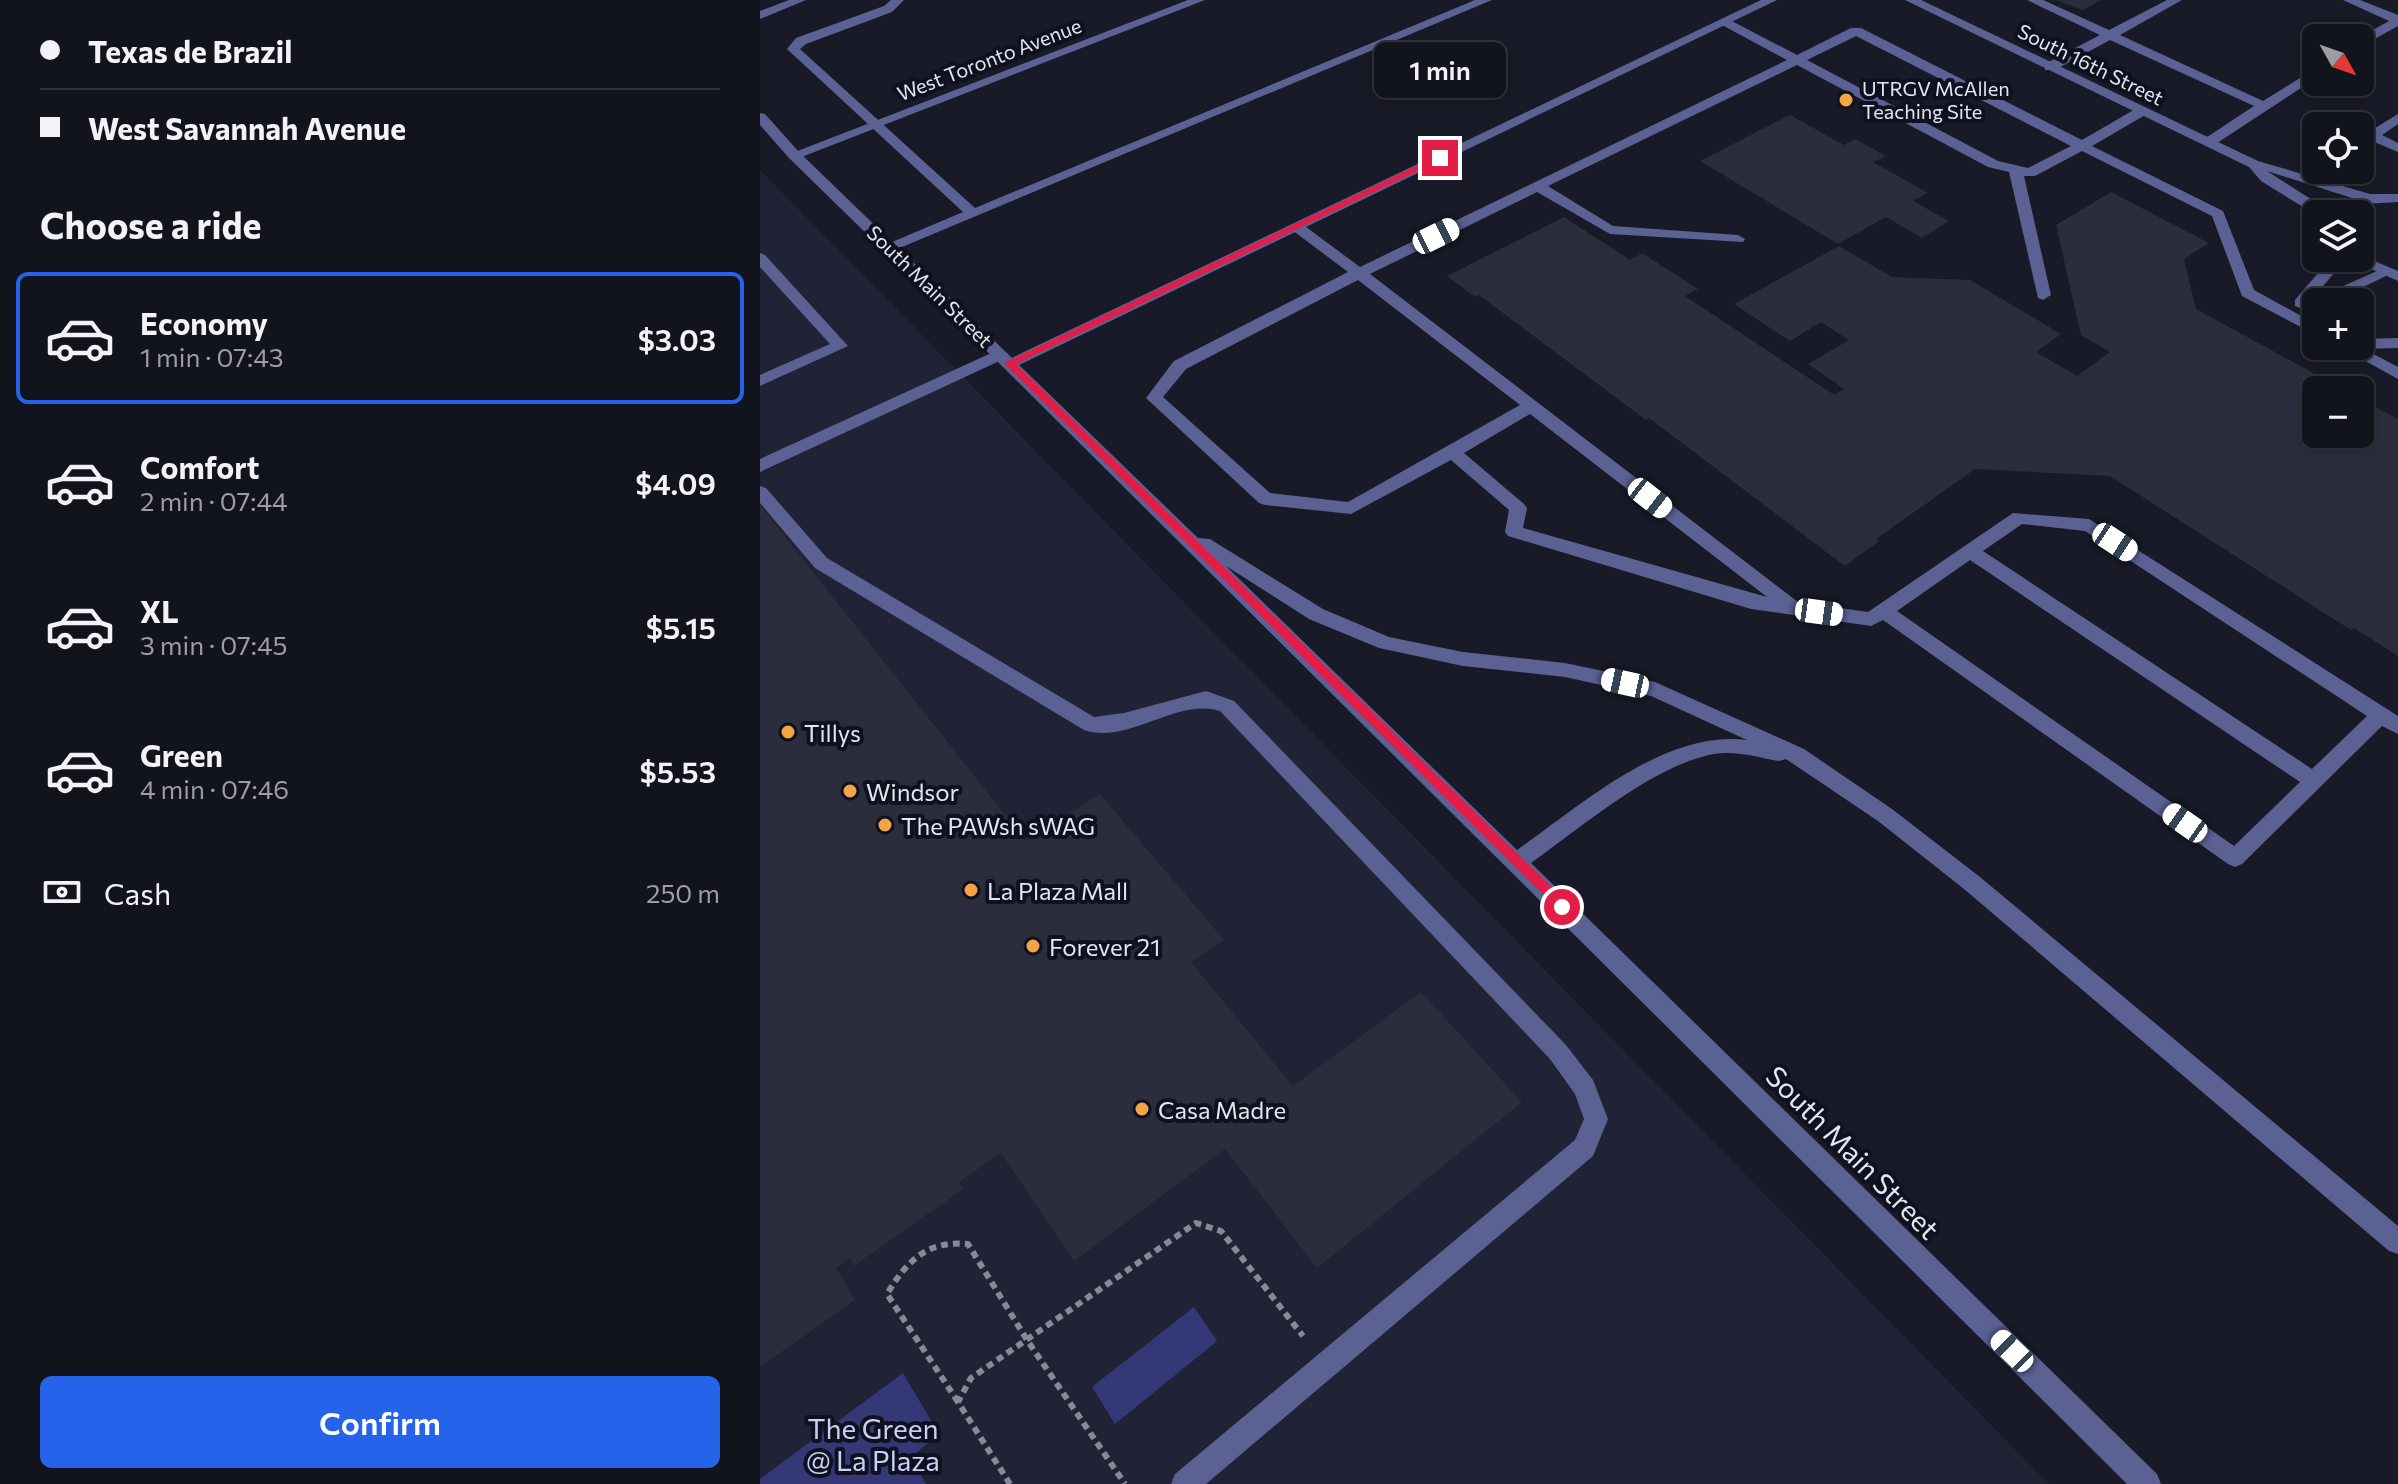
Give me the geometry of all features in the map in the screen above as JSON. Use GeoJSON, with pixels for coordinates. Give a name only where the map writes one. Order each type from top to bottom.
{"type":"FeatureCollection","features":[{"type":"Feature","properties":{"kind":"street"},"geometry":{"type":"LineString","coordinates":[[760,15],[800,0]]}},
{"type":"Feature","properties":{"kind":"street"},"geometry":{"type":"LineString","coordinates":[[898,0],[888,9],[801,41],[793,49],[972,213]]}},
{"type":"Feature","properties":{"kind":"street","name":"West Toronto Avenue"},"geometry":{"type":"LineString","coordinates":[[794,155],[1199,0]]}},
{"type":"Feature","properties":{"kind":"street"},"geometry":{"type":"LineString","coordinates":[[890,248],[1486,0]]}},
{"type":"Feature","properties":{"kind":"street"},"geometry":{"type":"LineString","coordinates":[[760,466],[1297,227],[1771,0]]}},
{"type":"Feature","properties":{"kind":"street","name":"South 16th Street"},"geometry":{"type":"LineString","coordinates":[[1911,0],[2254,164]]}},
{"type":"Feature","properties":{"kind":"street"},"geometry":{"type":"LineString","coordinates":[[2033,0],[2264,106]]}},
{"type":"Feature","properties":{"kind":"street"},"geometry":{"type":"LineString","coordinates":[[2050,67],[2176,0]]}},
{"type":"Feature","properties":{"kind":"street"},"geometry":{"type":"LineString","coordinates":[[2349,0],[2398,21]]}},
{"type":"Feature","properties":{"kind":"street"},"geometry":{"type":"LineString","coordinates":[[2374,35],[2398,21]]}},
{"type":"Feature","properties":{"kind":"street"},"geometry":{"type":"LineString","coordinates":[[1726,22],[1993,164],[2030,173],[2142,111]]}},
{"type":"Feature","properties":{"kind":"street"},"geometry":{"type":"LineString","coordinates":[[1531,406],[1351,508],[1265,499],[1154,398],[1180,365],[1359,273],[1856,31],[2218,214],[2247,293],[2302,323]]}},
{"type":"Feature","properties":{"kind":"street"},"geometry":{"type":"LineString","coordinates":[[2209,142],[2302,81]]}},
{"type":"Feature","properties":{"kind":"street","name":"South Main Street"},"geometry":{"type":"LineString","coordinates":[[760,117],[794,155],[1005,358],[2147,1484]]}},
{"type":"Feature","properties":{"kind":"street"},"geometry":{"type":"LineString","coordinates":[[2398,118],[2372,136],[2398,148]]}},
{"type":"Feature","properties":{"kind":"street"},"geometry":{"type":"LineString","coordinates":[[2254,164],[2280,168],[2332,189],[2368,198],[2398,198]]}},
{"type":"Feature","properties":{"kind":"street"},"geometry":{"type":"LineString","coordinates":[[2254,164],[2266,178],[2302,200]]}},
{"type":"Feature","properties":{"kind":"street"},"geometry":{"type":"LineString","coordinates":[[2016,170],[2043,295]]}},
{"type":"Feature","properties":{"kind":"street"},"geometry":{"type":"LineString","coordinates":[[1538,186],[1610,230],[1738,239]]}},
{"type":"Feature","properties":{"kind":"street"},"geometry":{"type":"LineString","coordinates":[[2360,200],[2368,198]]}},
{"type":"Feature","properties":{"kind":"street"},"geometry":{"type":"LineString","coordinates":[[1297,227],[1793,608]]}},
{"type":"Feature","properties":{"kind":"street"},"geometry":{"type":"LineString","coordinates":[[760,258],[840,346],[760,381]]}},
{"type":"Feature","properties":{"kind":"street"},"geometry":{"type":"LineString","coordinates":[[2314,288],[2327,272]]}},
{"type":"Feature","properties":{"kind":"street"},"geometry":{"type":"LineString","coordinates":[[2352,288],[2391,274]]}},
{"type":"Feature","properties":{"kind":"street"},"geometry":{"type":"LineString","coordinates":[[2285,314],[2302,302]]}},
{"type":"Feature","properties":{"kind":"street"},"geometry":{"type":"LineString","coordinates":[[2374,344],[2398,343]]}},
{"type":"Feature","properties":{"kind":"street"},"geometry":{"type":"LineString","coordinates":[[2372,360],[2398,374]]}},
{"type":"Feature","properties":{"kind":"street"},"geometry":{"type":"LineString","coordinates":[[1452,452],[1518,508],[1514,532],[1751,602],[1871,619],[2019,517],[2089,525],[2390,721],[2314,781],[2235,858],[1884,611]]}},
{"type":"Feature","properties":{"kind":"street"},"geometry":{"type":"LineString","coordinates":[[760,492],[821,563],[1091,725],[1124,721],[1206,699],[1227,706],[1558,1052],[1585,1088],[1596,1119],[1584,1148],[1185,1484]]}},
{"type":"Feature","properties":{"kind":"street","name":"South Main Street"},"geometry":{"type":"LineString","coordinates":[[1170,522],[1316,614],[1386,643],[1463,659],[1565,670],[1655,689],[1797,755],[1885,815],[1972,883],[2398,1242]]}},
{"type":"Feature","properties":{"kind":"street"},"geometry":{"type":"LineString","coordinates":[[1970,551],[2314,781]]}},
{"type":"Feature","properties":{"kind":"street","name":"South Main Street"},"geometry":{"type":"LineString","coordinates":[[1517,862],[1623,786],[1673,759],[1723,745],[1797,755]]}},
{"type":"Feature","properties":{"kind":"path"},"geometry":{"type":"LineString","coordinates":[[958,1402],[971,1378],[1196,1223],[1221,1231],[1326,1365]]}},
{"type":"Feature","properties":{"kind":"path"},"geometry":{"type":"LineString","coordinates":[[1010,1484],[887,1294],[903,1267],[927,1249],[948,1240],[968,1244],[1027,1340],[1125,1484]]}},
{"type":"Feature","properties":{"kind":"shaded area"},"geometry":{"type":"Polygon","coordinates":[[[760,170],[2049,1484],[760,1484],[760,170]]]}},
{"type":"Feature","properties":{"kind":"green space"},"geometry":{"type":"Polygon","coordinates":[[[1194,1307],[1217,1341],[1115,1424],[1092,1387],[1194,1307]]]}},
{"type":"Feature","properties":{"kind":"green space","name":"The Green @ La Plaza"},"geometry":{"type":"Polygon","coordinates":[[[903,1373],[939,1434],[911,1457],[926,1484],[760,1484],[760,1479],[903,1373]]]}},
{"type":"Feature","properties":{"kind":"building"},"geometry":{"type":"Polygon","coordinates":[[[2056,0],[2101,0],[2083,10],[2056,0]]]}},
{"type":"Feature","properties":{"kind":"building"},"geometry":{"type":"Polygon","coordinates":[[[1790,115],[1844,145],[1855,139],[1886,156],[1873,162],[1928,193],[1913,201],[1949,221],[1922,238],[1886,217],[1838,244],[1700,161],[1790,115]]]}},
{"type":"Feature","properties":{"kind":"building"},"geometry":{"type":"Polygon","coordinates":[[[2111,192],[2209,243],[2184,259],[2196,309],[2318,376],[2302,376],[2302,448],[2374,448],[2374,406],[2398,419],[2398,656],[2354,628],[2351,630],[2110,476],[1975,469],[1876,539],[1879,541],[1845,566],[1649,418],[1646,420],[1479,295],[1475,297],[1447,276],[1564,217],[1630,260],[1642,253],[1698,289],[1685,296],[1834,395],[1844,389],[1808,364],[1849,340],[1821,322],[1790,341],[1734,304],[1839,246],[1892,277],[1970,280],[2061,334],[2036,352],[2077,376],[2110,352],[2081,335],[2056,225],[2111,192]]]}},
{"type":"Feature","properties":{"kind":"building","name":"La Plaza Mall"},"geometry":{"type":"Polygon","coordinates":[[[760,505],[1025,840],[1100,794],[1224,940],[1191,962],[1293,1086],[1421,992],[1522,1102],[1317,1268],[1225,1149],[1074,1261],[1001,1153],[959,1182],[963,1189],[854,1266],[850,1258],[836,1268],[855,1300],[760,1367],[760,505]]]}},
{"type":"Feature","properties":{"kind":"place","name":"UTRGV McAllen Teaching Site"},"geometry":{"type":"Point","coordinates":[1846,100]}},
{"type":"Feature","properties":{"kind":"place","name":"Tillys"},"geometry":{"type":"Point","coordinates":[788,732]}},
{"type":"Feature","properties":{"kind":"place","name":"Windsor"},"geometry":{"type":"Point","coordinates":[850,791]}},
{"type":"Feature","properties":{"kind":"place","name":"The PAWsh sWAG"},"geometry":{"type":"Point","coordinates":[885,825]}},
{"type":"Feature","properties":{"kind":"place","name":"La Plaza Mall"},"geometry":{"type":"Point","coordinates":[971,890]}},
{"type":"Feature","properties":{"kind":"place","name":"Forever 21"},"geometry":{"type":"Point","coordinates":[1033,946]}},
{"type":"Feature","properties":{"kind":"place","name":"Casa Madre"},"geometry":{"type":"Point","coordinates":[1142,1109]}},
{"type":"Feature","properties":{"kind":"route"},"geometry":{"type":"LineString","coordinates":[[1440,158],[1009,363],[1562,907]]}}]}
